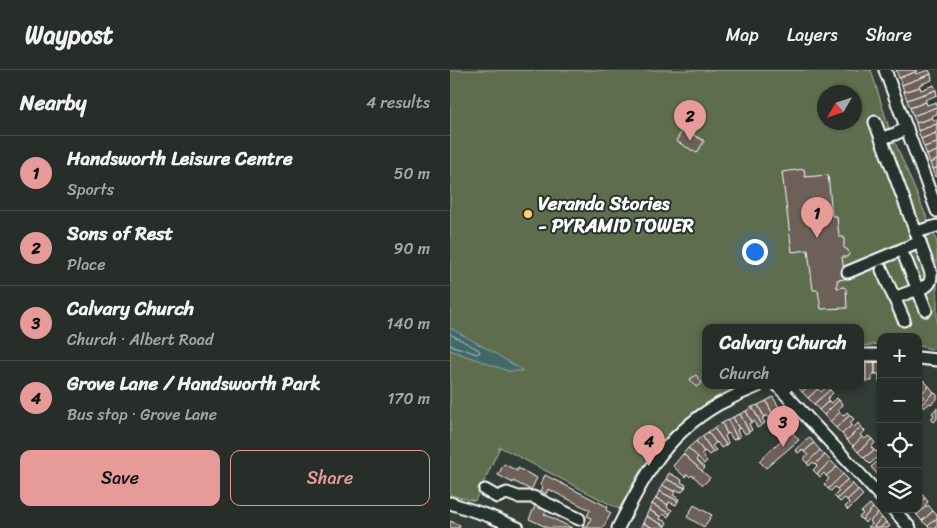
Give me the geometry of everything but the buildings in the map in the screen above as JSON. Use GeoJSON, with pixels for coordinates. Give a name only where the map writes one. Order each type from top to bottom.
{"type":"FeatureCollection","features":[{"type":"Feature","properties":{"kind":"street"},"geometry":{"type":"LineString","coordinates":[[885,70],[937,211]]}},
{"type":"Feature","properties":{"kind":"street"},"geometry":{"type":"LineString","coordinates":[[876,122],[931,273],[930,284],[894,298]]}},
{"type":"Feature","properties":{"kind":"street"},"geometry":{"type":"LineString","coordinates":[[882,138],[907,128]]}},
{"type":"Feature","properties":{"kind":"street"},"geometry":{"type":"LineString","coordinates":[[848,272],[937,226]]}},
{"type":"Feature","properties":{"kind":"street"},"geometry":{"type":"LineString","coordinates":[[905,258],[926,310]]}},
{"type":"Feature","properties":{"kind":"street"},"geometry":{"type":"LineString","coordinates":[[882,270],[904,320]]}},
{"type":"Feature","properties":{"kind":"street"},"geometry":{"type":"LineString","coordinates":[[864,355],[877,356]]}},
{"type":"Feature","properties":{"kind":"street"},"geometry":{"type":"LineString","coordinates":[[922,358],[937,360]]}},
{"type":"Feature","properties":{"kind":"street"},"geometry":{"type":"LineString","coordinates":[[618,528],[654,463],[678,436],[709,410],[751,389]]}},
{"type":"Feature","properties":{"kind":"street"},"geometry":{"type":"LineString","coordinates":[[781,389],[877,493]]}},
{"type":"Feature","properties":{"kind":"street"},"geometry":{"type":"LineString","coordinates":[[485,490],[497,497]]}},
{"type":"Feature","properties":{"kind":"street"},"geometry":{"type":"LineString","coordinates":[[489,516],[497,497],[507,493],[518,497],[533,497],[579,519]]}},
{"type":"Feature","properties":{"kind":"street"},"geometry":{"type":"LineString","coordinates":[[450,503],[518,528]]}},
{"type":"Feature","properties":{"kind":"street"},"geometry":{"type":"LineString","coordinates":[[897,513],[910,528]]}},
{"type":"Feature","properties":{"kind":"green space"},"geometry":{"type":"Polygon","coordinates":[[[450,70],[871,70],[889,128],[937,242],[937,350],[922,347],[922,333],[877,333],[877,344],[864,346],[864,324],[702,324],[702,389],[734,389],[696,410],[667,437],[640,471],[619,509],[500,447],[475,501],[450,495],[450,70]]]}},
{"type":"Feature","properties":{"kind":"water"},"geometry":{"type":"Polygon","coordinates":[[[450,328],[523,371],[508,371],[450,350],[450,328]]]}},
{"type":"Feature","properties":{"kind":"place","name":"Sons of Rest"},"geometry":{"type":"Point","coordinates":[690,141]}},
{"type":"Feature","properties":{"kind":"place","name":"Veranda Stories - PYRAMID TOWER"},"geometry":{"type":"Point","coordinates":[528,214]}},
{"type":"Feature","properties":{"kind":"place","name":"Handsworth Leisure Centre"},"geometry":{"type":"Point","coordinates":[817,238]}},
{"type":"Feature","properties":{"kind":"place","name":"Calvary Church"},"geometry":{"type":"Point","coordinates":[783,447]}},
{"type":"Feature","properties":{"kind":"place","name":"Grove Lane / Handsworth Park"},"geometry":{"type":"Point","coordinates":[649,466]}}]}
